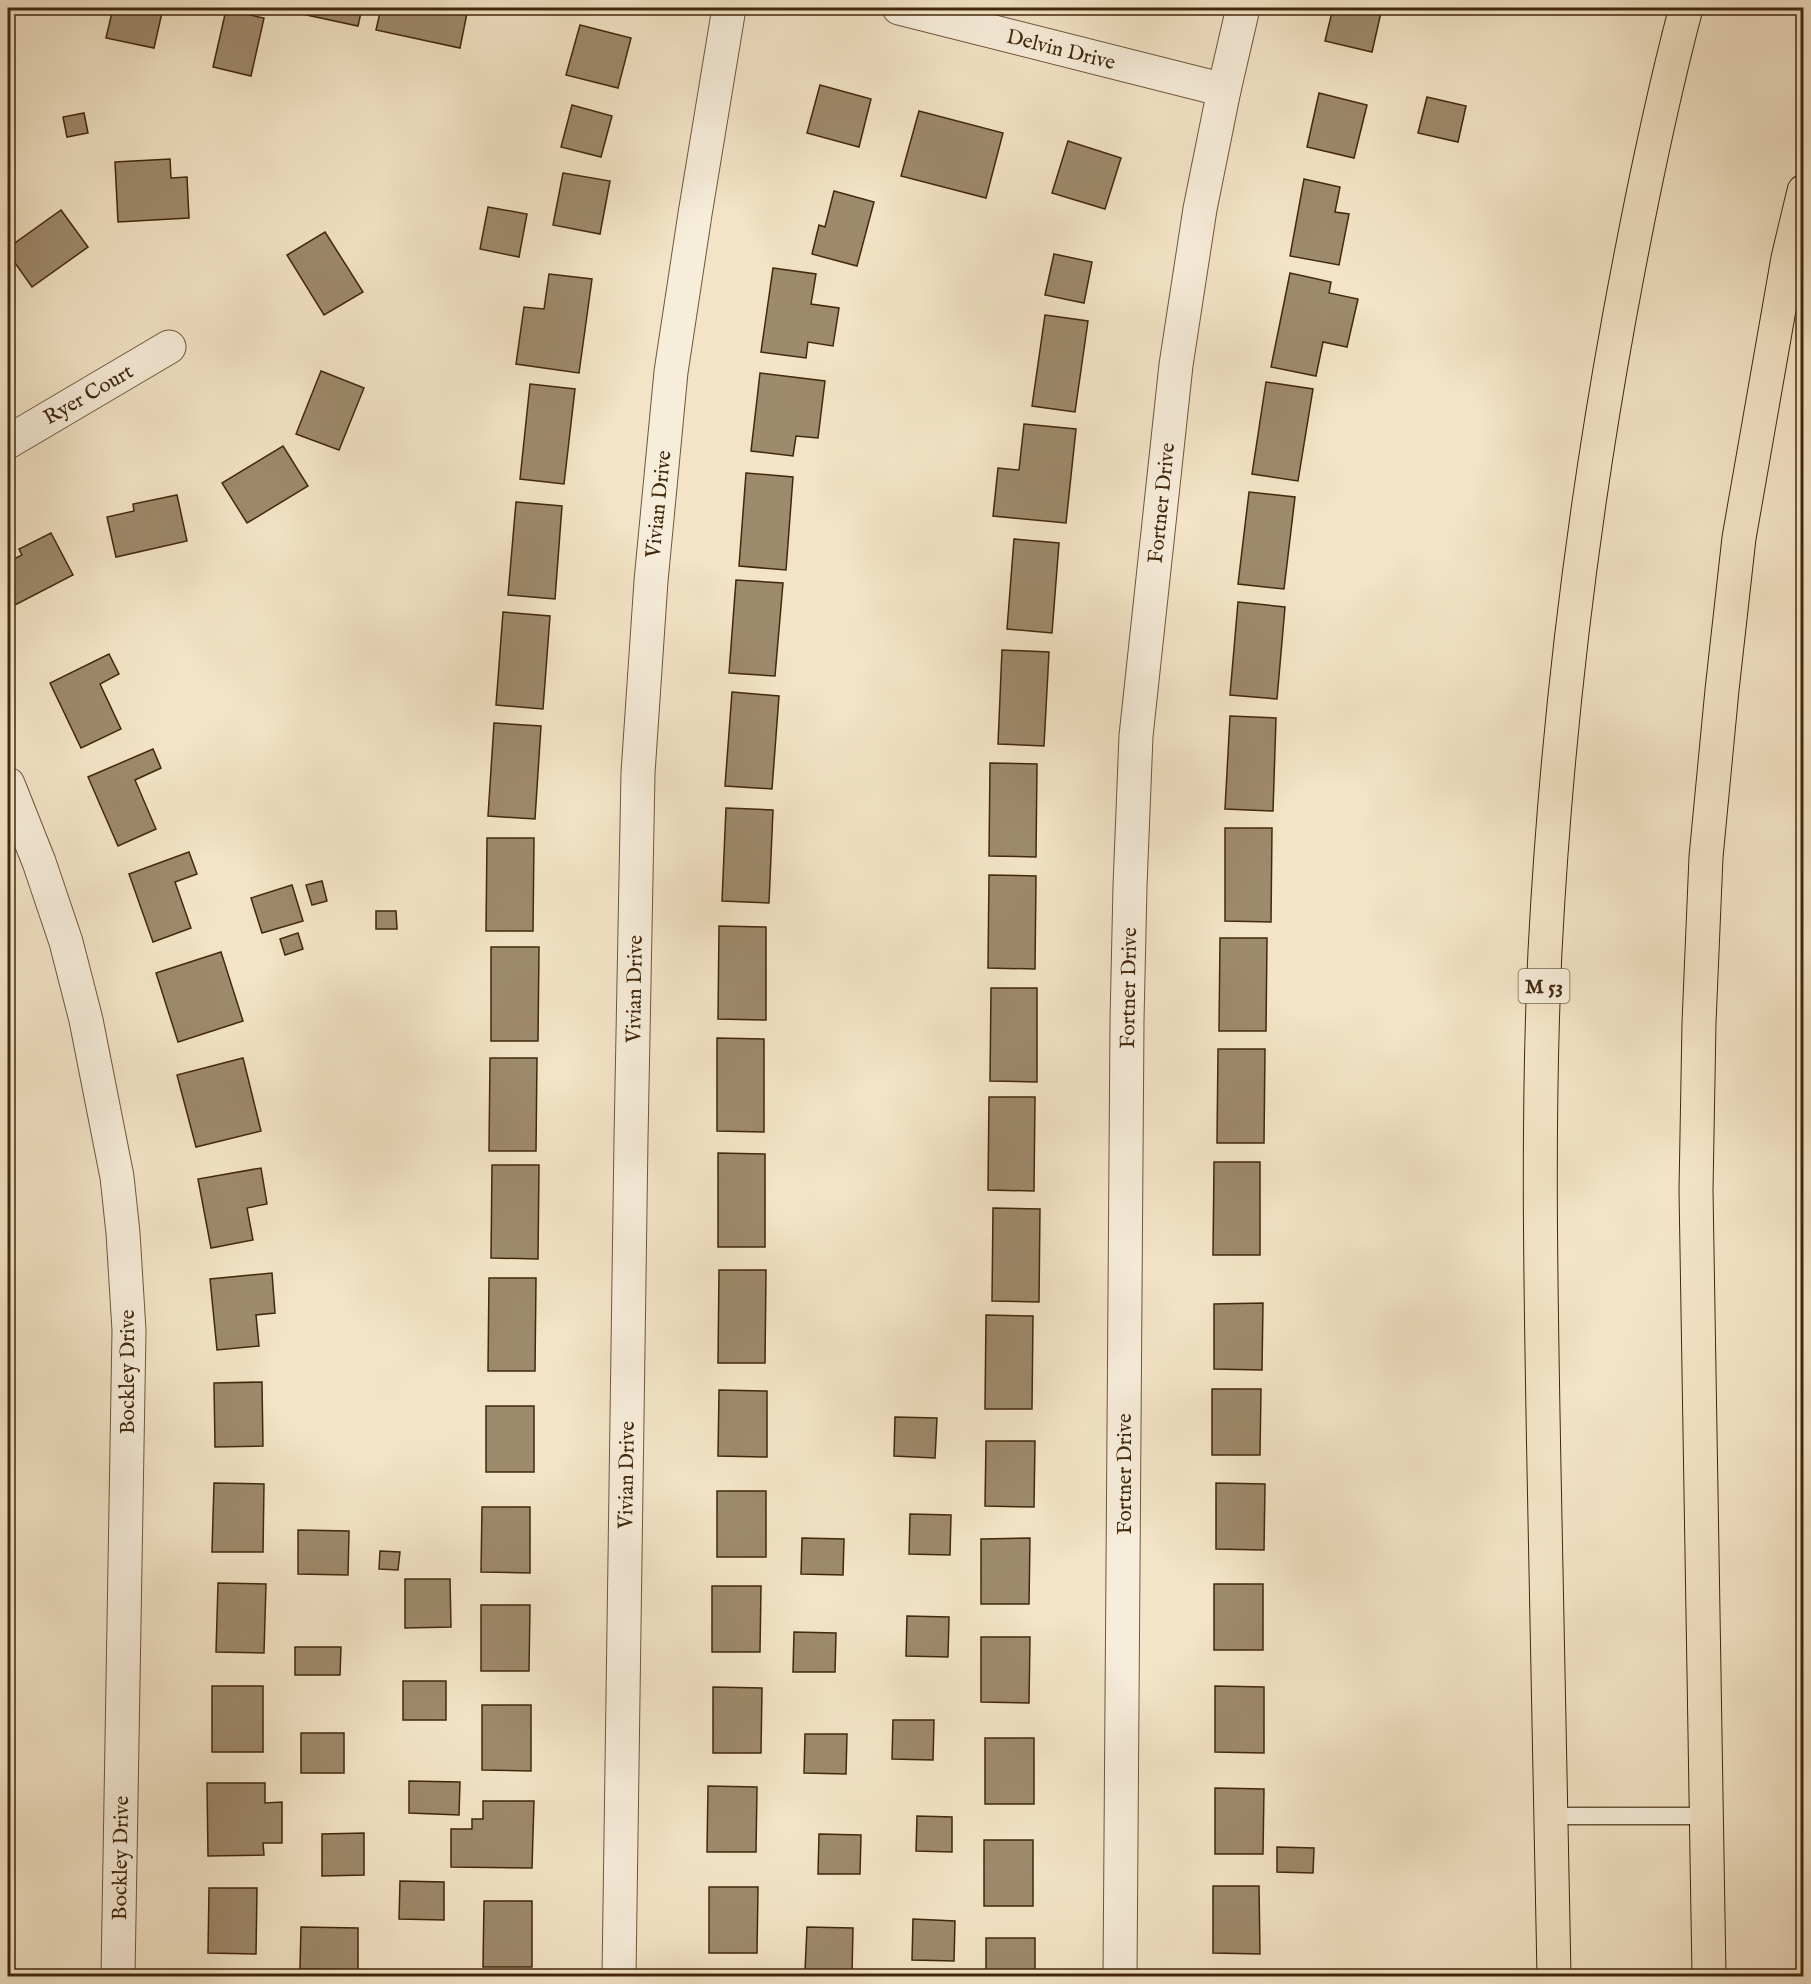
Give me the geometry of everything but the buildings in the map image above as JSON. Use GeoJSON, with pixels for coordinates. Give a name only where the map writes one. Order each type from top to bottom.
{"type":"FeatureCollection","features":[{"type":"Feature","properties":{"kind":"highway","name":"M 53"},"geometry":{"type":"LineString","coordinates":[[1554,1977],[1541,1199],[1541,1077],[1545,954],[1552,847],[1569,657],[1606,386],[1652,152],[1686,8]]}},
{"type":"Feature","properties":{"kind":"highway"},"geometry":{"type":"LineString","coordinates":[[1709,1977],[1695,1190],[1706,857],[1739,538],[1788,258],[1803,191]]}},
{"type":"Feature","properties":{"kind":"street","name":"Vivian Drive"},"geometry":{"type":"LineString","coordinates":[[619,1977],[638,773],[651,581],[671,372],[729,8]]}},
{"type":"Feature","properties":{"kind":"street","name":"Delvin Drive"},"geometry":{"type":"LineString","coordinates":[[899,8],[1224,90]]}},
{"type":"Feature","properties":{"kind":"street","name":"Fortner Drive"},"geometry":{"type":"LineString","coordinates":[[1120,1977],[1127,1021],[1136,736],[1176,365],[1200,209],[1243,8]]}},
{"type":"Feature","properties":{"kind":"street","name":"Ryer Court"},"geometry":{"type":"LineString","coordinates":[[8,442],[170,347]]}},
{"type":"Feature","properties":{"kind":"street","name":"Bockley Drive"},"geometry":{"type":"LineString","coordinates":[[8,784],[39,862],[66,942],[86,1020],[117,1177],[123,1233],[129,1330],[118,1977]]}},
{"type":"Feature","properties":{"kind":"lane"},"geometry":{"type":"LineString","coordinates":[[1551,1816],[1706,1816]]}}]}
